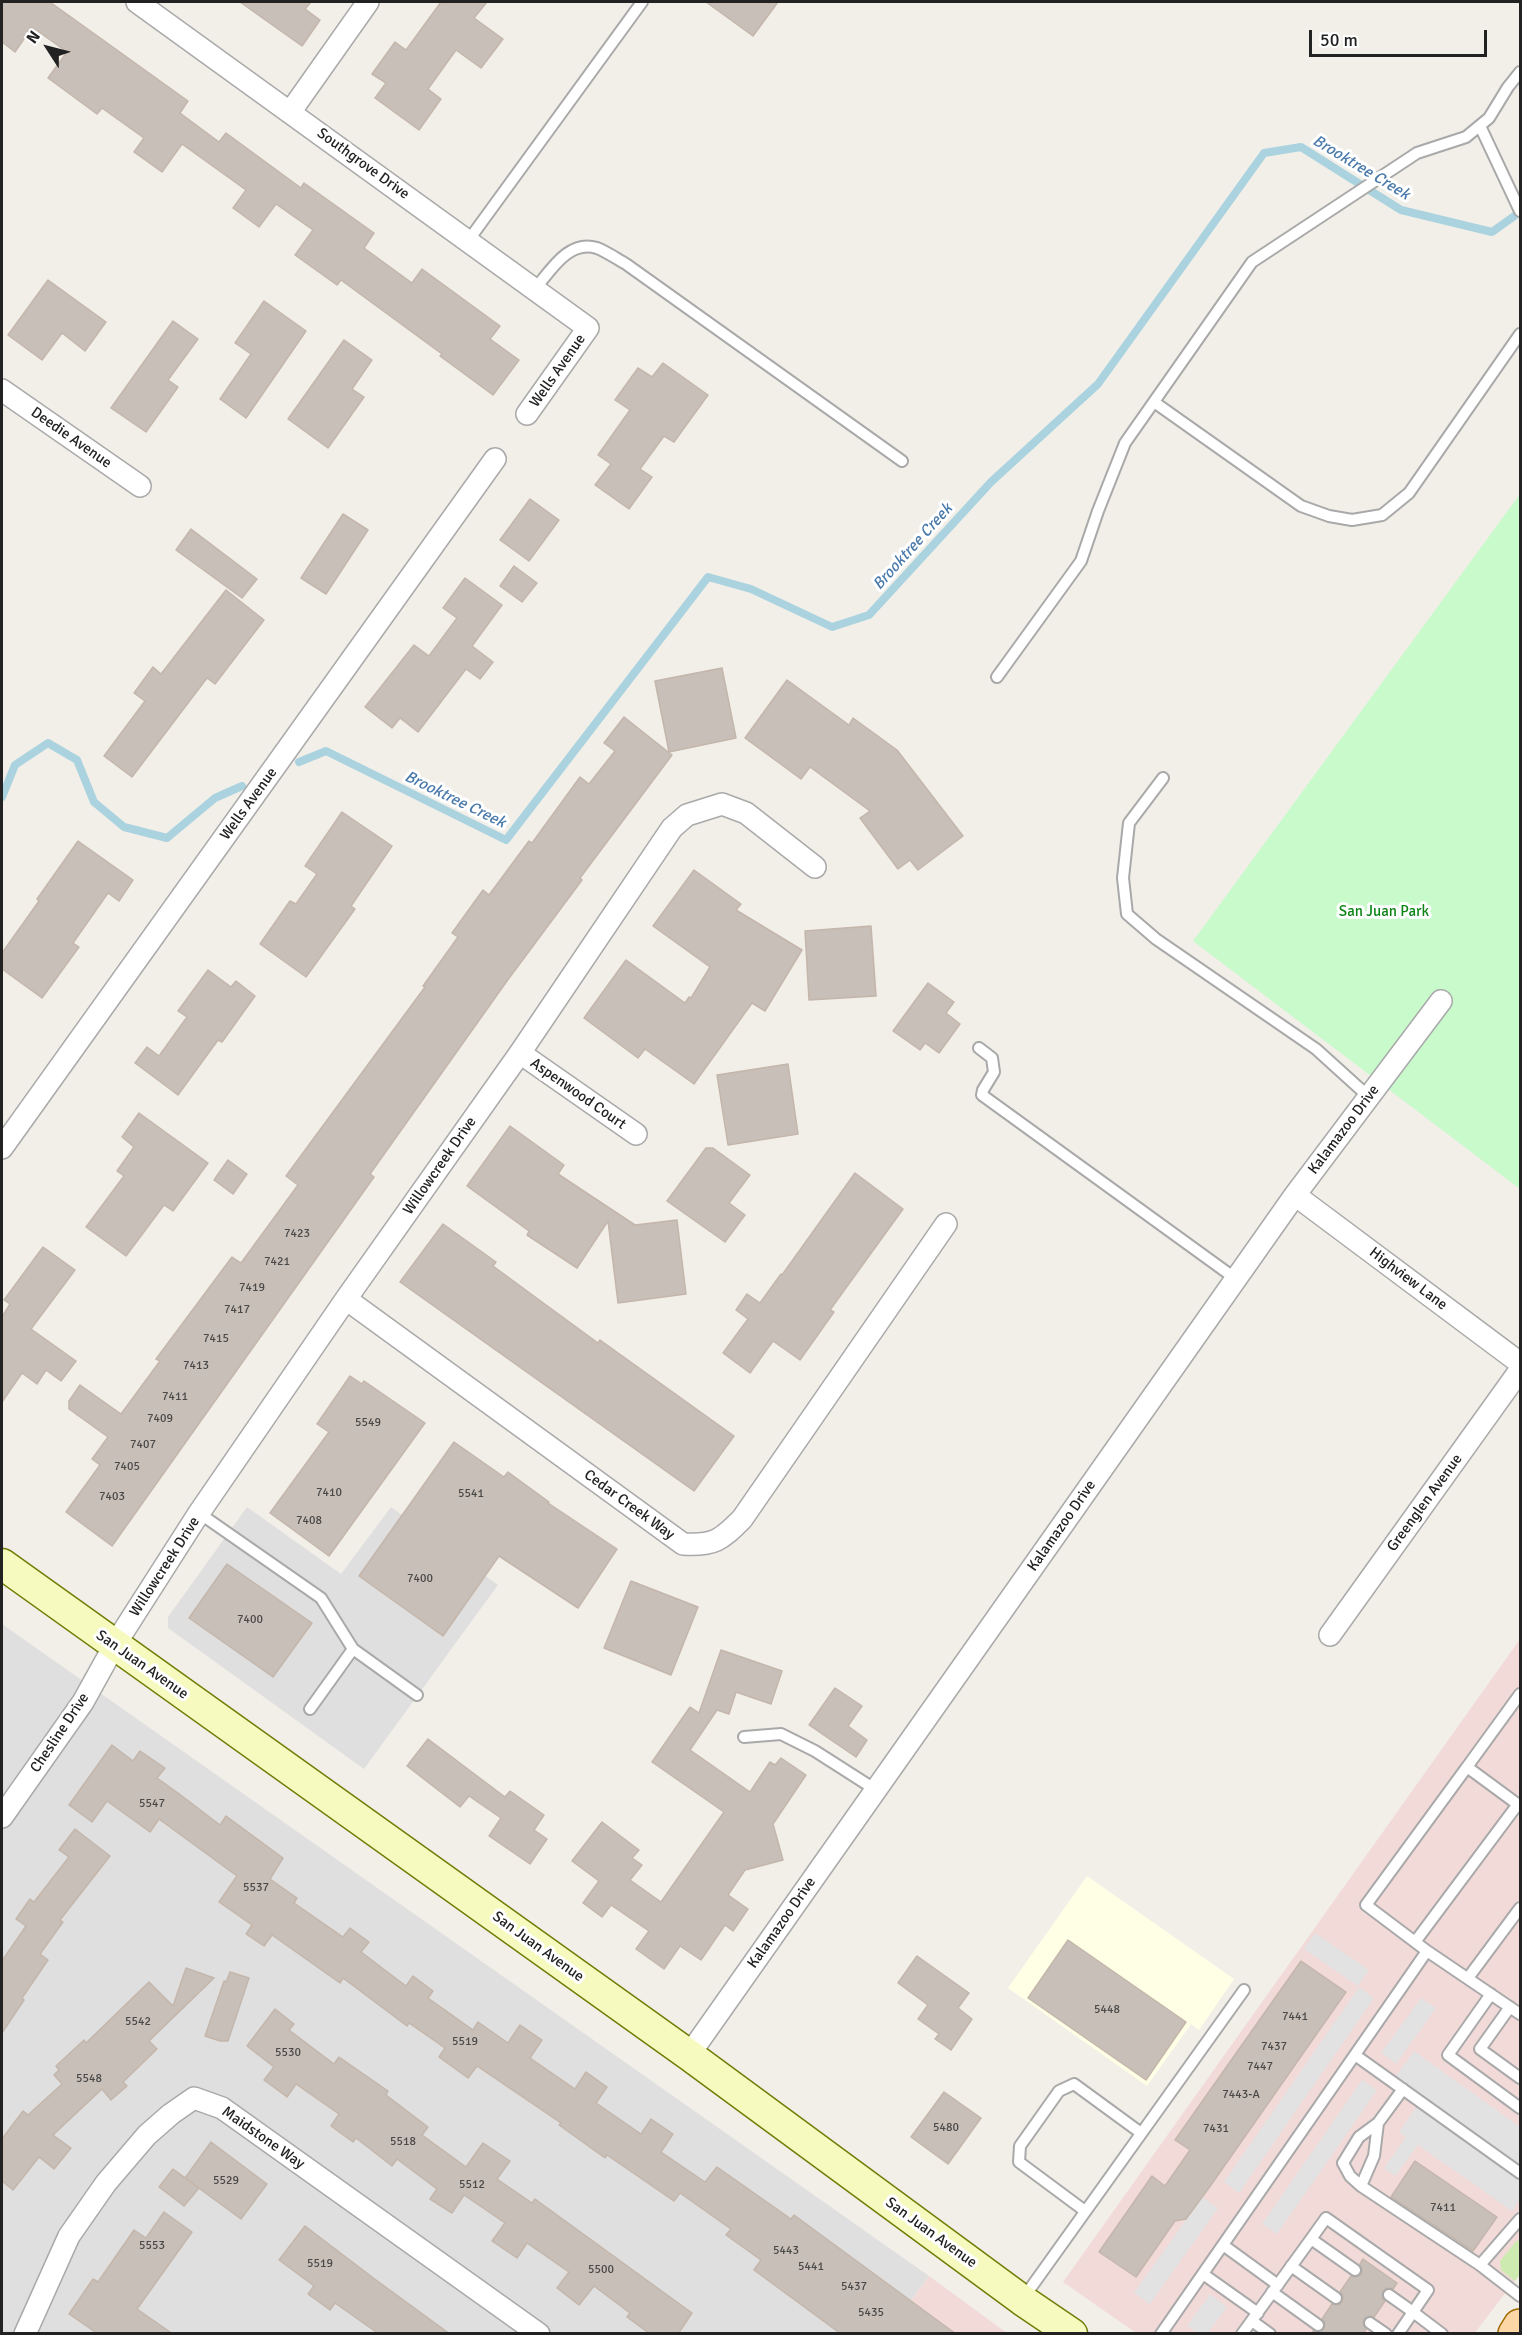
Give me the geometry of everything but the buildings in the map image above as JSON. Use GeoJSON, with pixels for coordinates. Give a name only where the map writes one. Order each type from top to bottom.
{"type":"FeatureCollection","features":[{"type":"Feature","properties":{"kind":"main road","name":"San Juan Avenue"},"geometry":{"type":"LineString","coordinates":[[2,1564],[688,2055],[1022,2300],[1072,2334]]}},
{"type":"Feature","properties":{"kind":"main road"},"geometry":{"type":"LineString","coordinates":[[1515,2334],[1521,2326]]}},
{"type":"Feature","properties":{"kind":"street","name":"Southgrove Drive"},"geometry":{"type":"LineString","coordinates":[[137,2],[588,327]]}},
{"type":"Feature","properties":{"kind":"street"},"geometry":{"type":"LineString","coordinates":[[291,111],[368,2]]}},
{"type":"Feature","properties":{"kind":"street","name":"Wells Avenue"},"geometry":{"type":"LineString","coordinates":[[527,414],[588,327]]}},
{"type":"Feature","properties":{"kind":"street","name":"Deedie Avenue"},"geometry":{"type":"LineString","coordinates":[[2,390],[140,486]]}},
{"type":"Feature","properties":{"kind":"street","name":"Wells Avenue"},"geometry":{"type":"LineString","coordinates":[[2,1148],[495,459]]}},
{"type":"Feature","properties":{"kind":"street","name":"Willowcreek Drive"},"geometry":{"type":"LineString","coordinates":[[114,1646],[199,1514],[346,1299],[520,1053],[672,828],[687,816],[722,804],[746,813],[815,867]]}},
{"type":"Feature","properties":{"kind":"street","name":"Kalamazoo Drive"},"geometry":{"type":"LineString","coordinates":[[688,2055],[1295,1196],[1441,1001]]}},
{"type":"Feature","properties":{"kind":"street","name":"Aspenwood Court"},"geometry":{"type":"LineString","coordinates":[[520,1053],[636,1134]]}},
{"type":"Feature","properties":{"kind":"street","name":"Highview Lane"},"geometry":{"type":"LineString","coordinates":[[1295,1196],[1521,1364]]}},
{"type":"Feature","properties":{"kind":"street","name":"Cedar Creek Way"},"geometry":{"type":"LineString","coordinates":[[346,1299],[683,1544],[704,1545],[721,1539],[742,1519],[946,1224]]}},
{"type":"Feature","properties":{"kind":"street","name":"Greenglen Avenue"},"geometry":{"type":"LineString","coordinates":[[1330,1635],[1521,1370]]}},
{"type":"Feature","properties":{"kind":"street","name":"Chesline Drive"},"geometry":{"type":"LineString","coordinates":[[2,1817],[83,1702],[114,1646]]}},
{"type":"Feature","properties":{"kind":"street","name":"Maidstone Way"},"geometry":{"type":"LineString","coordinates":[[25,2334],[69,2236],[106,2183],[147,2135],[194,2098],[222,2108],[539,2334]]}},
{"type":"Feature","properties":{"kind":"lane"},"geometry":{"type":"LineString","coordinates":[[468,241],[642,2]]}},
{"type":"Feature","properties":{"kind":"lane"},"geometry":{"type":"LineString","coordinates":[[997,677],[1081,561],[1125,443],[1252,262],[1417,153],[1467,137],[1489,118],[1508,87],[1521,72]]}},
{"type":"Feature","properties":{"kind":"lane"},"geometry":{"type":"LineString","coordinates":[[1480,126],[1521,211]]}},
{"type":"Feature","properties":{"kind":"lane"},"geometry":{"type":"LineString","coordinates":[[535,289],[566,254],[582,246],[597,248],[626,264],[902,461]]}},
{"type":"Feature","properties":{"kind":"lane"},"geometry":{"type":"LineString","coordinates":[[1154,402],[1300,506],[1329,516],[1352,520],[1382,514],[1409,493],[1521,334]]}},
{"type":"Feature","properties":{"kind":"lane"},"geometry":{"type":"LineString","coordinates":[[1163,778],[1129,823],[1123,878],[1127,914],[1156,939],[1316,1049],[1369,1097]]}},
{"type":"Feature","properties":{"kind":"lane"},"geometry":{"type":"LineString","coordinates":[[979,1048],[992,1058],[994,1072],[982,1090],[982,1095],[1236,1279]]}},
{"type":"Feature","properties":{"kind":"lane"},"geometry":{"type":"LineString","coordinates":[[199,1514],[321,1598],[353,1649],[417,1695]]}},
{"type":"Feature","properties":{"kind":"lane"},"geometry":{"type":"LineString","coordinates":[[310,1709],[353,1649]]}},
{"type":"Feature","properties":{"kind":"lane"},"geometry":{"type":"LineString","coordinates":[[1521,1694],[1366,1905],[1427,1951],[1521,2014]]}},
{"type":"Feature","properties":{"kind":"lane"},"geometry":{"type":"LineString","coordinates":[[744,1737],[781,1734],[815,1751],[876,1790]]}},
{"type":"Feature","properties":{"kind":"lane"},"geometry":{"type":"LineString","coordinates":[[1415,1942],[1519,1805],[1467,1767]]}},
{"type":"Feature","properties":{"kind":"lane"},"geometry":{"type":"LineString","coordinates":[[1468,1978],[1521,1908]]}},
{"type":"Feature","properties":{"kind":"lane"},"geometry":{"type":"LineString","coordinates":[[1161,2334],[1427,1951]]}},
{"type":"Feature","properties":{"kind":"lane"},"geometry":{"type":"LineString","coordinates":[[1022,2300],[1244,1990]]}},
{"type":"Feature","properties":{"kind":"lane"},"geometry":{"type":"LineString","coordinates":[[1491,1994],[1448,2055],[1521,2108]]}},
{"type":"Feature","properties":{"kind":"lane"},"geometry":{"type":"LineString","coordinates":[[1510,2007],[1479,2049],[1521,2078]]}},
{"type":"Feature","properties":{"kind":"lane"},"geometry":{"type":"LineString","coordinates":[[1355,2055],[1521,2173]]}},
{"type":"Feature","properties":{"kind":"lane"},"geometry":{"type":"LineString","coordinates":[[1085,2211],[1019,2162],[1020,2146],[1059,2091],[1074,2084],[1142,2133]]}},
{"type":"Feature","properties":{"kind":"lane"},"geometry":{"type":"LineString","coordinates":[[1403,2089],[1378,2124],[1359,2137],[1342,2163],[1350,2176],[1362,2186],[1521,2296]]}},
{"type":"Feature","properties":{"kind":"lane"},"geometry":{"type":"LineString","coordinates":[[1362,2186],[1374,2156],[1378,2124]]}},
{"type":"Feature","properties":{"kind":"lane"},"geometry":{"type":"LineString","coordinates":[[1242,2334],[1326,2218],[1428,2290],[1398,2334]]}},
{"type":"Feature","properties":{"kind":"lane"},"geometry":{"type":"LineString","coordinates":[[1479,2265],[1521,2219]]}},
{"type":"Feature","properties":{"kind":"lane"},"geometry":{"type":"LineString","coordinates":[[1311,2239],[1355,2270]]}},
{"type":"Feature","properties":{"kind":"lane"},"geometry":{"type":"LineString","coordinates":[[1223,2245],[1318,2325]]}},
{"type":"Feature","properties":{"kind":"lane"},"geometry":{"type":"LineString","coordinates":[[1291,2266],[1336,2298]]}},
{"type":"Feature","properties":{"kind":"lane"},"geometry":{"type":"LineString","coordinates":[[1203,2274],[1255,2317],[1270,2334]]}},
{"type":"Feature","properties":{"kind":"lane"},"geometry":{"type":"LineString","coordinates":[[1389,2295],[1442,2334]]}},
{"type":"Feature","properties":{"kind":"lane"},"geometry":{"type":"LineString","coordinates":[[1370,2323],[1386,2334]]}},
{"type":"Feature","properties":{"kind":"shaded area"},"geometry":{"type":"Polygon","coordinates":[[[247,1507],[341,1574],[391,1507],[498,1585],[364,1769],[168,1628],[168,1617],[247,1507]]]}},
{"type":"Feature","properties":{"kind":"shaded area"},"geometry":{"type":"Polygon","coordinates":[[[2,1624],[929,2276],[887,2333],[2,2333],[2,1624]]]}},
{"type":"Feature","properties":{"kind":"shaded area"},"geometry":{"type":"Polygon","coordinates":[[[1520,1639],[1520,2274],[1474,2334],[1136,2333],[1063,2282],[1520,1639]]]}},
{"type":"Feature","properties":{"kind":"shaded area"},"geometry":{"type":"Polygon","coordinates":[[[1087,1876],[1234,1979],[1199,2030],[1191,2024],[1147,2086],[1008,1988],[1087,1876]]]}},
{"type":"Feature","properties":{"kind":"shaded area"},"geometry":{"type":"Polygon","coordinates":[[[1315,1933],[1369,1970],[1358,1986],[1304,1949],[1315,1933]]]}},
{"type":"Feature","properties":{"kind":"shaded area"},"geometry":{"type":"Polygon","coordinates":[[[1359,1987],[1374,1998],[1239,2193],[1224,2182],[1359,1987]]]}},
{"type":"Feature","properties":{"kind":"shaded area"},"geometry":{"type":"Polygon","coordinates":[[[1421,1998],[1436,2008],[1396,2064],[1381,2053],[1421,1998]]]}},
{"type":"Feature","properties":{"kind":"shaded area"},"geometry":{"type":"Polygon","coordinates":[[[1414,2051],[1520,2127],[1520,2199],[1512,2211],[1418,2145],[1395,2176],[1384,2168],[1406,2137],[1399,2132],[1420,2102],[1392,2082],[1414,2051]]]}},
{"type":"Feature","properties":{"kind":"shaded area"},"geometry":{"type":"Polygon","coordinates":[[[1362,2080],[1377,2090],[1277,2234],[1262,2224],[1362,2080]]]}},
{"type":"Feature","properties":{"kind":"shaded area"},"geometry":{"type":"Polygon","coordinates":[[[1202,2197],[1218,2208],[1150,2304],[1134,2293],[1202,2197]]]}},
{"type":"Feature","properties":{"kind":"shaded area"},"geometry":{"type":"Polygon","coordinates":[[[929,2276],[1007,2333],[887,2334],[929,2276]]]}},
{"type":"Feature","properties":{"kind":"shaded area"},"geometry":{"type":"Polygon","coordinates":[[[1210,2294],[1227,2307],[1208,2333],[1198,2333],[1187,2326],[1210,2294]]]}},
{"type":"Feature","properties":{"kind":"green space","name":"San Juan Park"},"geometry":{"type":"Polygon","coordinates":[[[1520,494],[1520,1189],[1193,941],[1520,494]]]}},
{"type":"Feature","properties":{"kind":"green space"},"geometry":{"type":"Polygon","coordinates":[[[1517,2240],[1520,2242],[1520,2274],[1515,2281],[1501,2270],[1500,2261],[1517,2240]]]}},
{"type":"Feature","properties":{"kind":"waterway","name":"Brooktree Creek"},"geometry":{"type":"LineString","coordinates":[[299,762],[326,751],[506,840],[708,577],[751,589],[832,627],[869,615],[991,482],[1098,384],[1264,153],[1301,147],[1401,210],[1492,232],[1520,212]]}},
{"type":"Feature","properties":{"kind":"waterway","name":"Brooktree Creek"},"geometry":{"type":"LineString","coordinates":[[2,797],[15,765],[48,743],[77,760],[94,802],[124,827],[167,838],[215,798],[242,786]]}}]}
